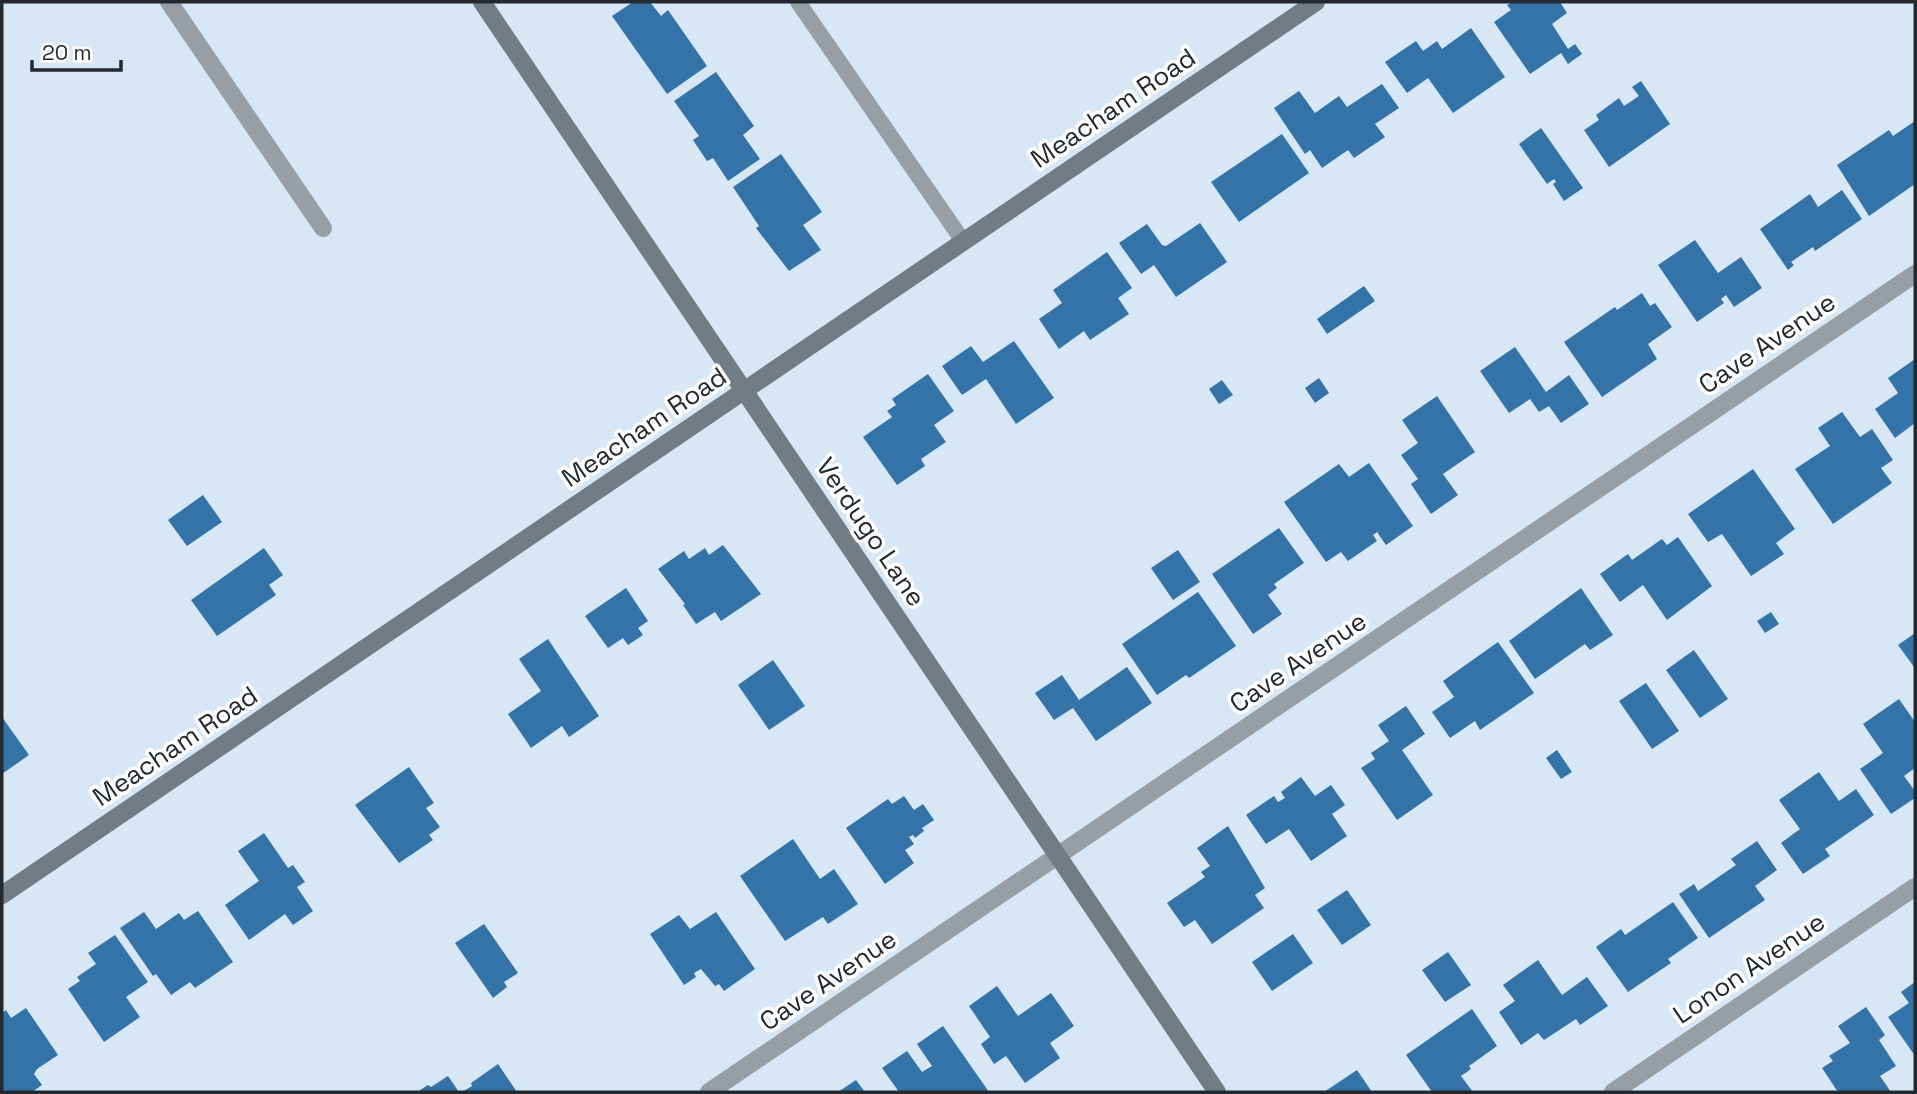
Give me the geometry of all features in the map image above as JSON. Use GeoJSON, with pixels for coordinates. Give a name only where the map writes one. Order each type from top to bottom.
{"type":"FeatureCollection","features":[{"type":"Feature","properties":{"kind":"street"},"geometry":{"type":"LineString","coordinates":[[169,2],[324,228]]}},
{"type":"Feature","properties":{"kind":"street","name":"Verdugo Lane"},"geometry":{"type":"LineString","coordinates":[[482,2],[1217,1092]]}},
{"type":"Feature","properties":{"kind":"street","name":"Meacham Road"},"geometry":{"type":"LineString","coordinates":[[2,895],[1316,2]]}},
{"type":"Feature","properties":{"kind":"street","name":"Cave Avenue"},"geometry":{"type":"LineString","coordinates":[[709,1092],[1915,274]]}},
{"type":"Feature","properties":{"kind":"street","name":"Lonon Avenue"},"geometry":{"type":"LineString","coordinates":[[1613,1092],[1915,887]]}},
{"type":"Feature","properties":{"kind":"lane"},"geometry":{"type":"LineString","coordinates":[[798,2],[963,242]]}},
{"type":"Feature","properties":{"kind":"building"},"geometry":{"type":"Polygon","coordinates":[[[633,2],[650,2],[661,16],[668,10],[707,66],[667,94],[612,16],[633,2]]]}},
{"type":"Feature","properties":{"kind":"building"},"geometry":{"type":"Polygon","coordinates":[[[1513,2],[1560,2],[1567,13],[1552,24],[1568,49],[1575,44],[1582,54],[1568,64],[1561,53],[1530,74],[1494,22],[1511,10],[1507,5],[1513,2]]]}},
{"type":"Feature","properties":{"kind":"building"},"geometry":{"type":"Polygon","coordinates":[[[1471,28],[1505,77],[1453,113],[1428,78],[1407,93],[1385,62],[1416,41],[1423,51],[1437,41],[1442,49],[1471,28]]]}},
{"type":"Feature","properties":{"kind":"building"},"geometry":{"type":"Polygon","coordinates":[[[716,72],[754,126],[743,135],[760,159],[728,181],[713,158],[707,161],[693,140],[699,136],[674,101],[716,72]]]}},
{"type":"Feature","properties":{"kind":"building"},"geometry":{"type":"Polygon","coordinates":[[[1641,81],[1670,124],[1609,167],[1584,130],[1599,120],[1596,115],[1619,98],[1624,106],[1639,96],[1632,87],[1641,81]]]}},
{"type":"Feature","properties":{"kind":"building"},"geometry":{"type":"Polygon","coordinates":[[[1382,84],[1399,108],[1375,124],[1385,137],[1354,158],[1348,150],[1322,168],[1310,150],[1305,154],[1274,108],[1299,91],[1315,113],[1339,96],[1347,107],[1382,84]]]}},
{"type":"Feature","properties":{"kind":"building"},"geometry":{"type":"Polygon","coordinates":[[[1915,121],[1915,184],[1869,216],[1837,165],[1889,130],[1893,136],[1915,121]]]}},
{"type":"Feature","properties":{"kind":"building"},"geometry":{"type":"Polygon","coordinates":[[[1541,128],[1583,188],[1564,201],[1553,184],[1556,182],[1554,179],[1547,184],[1519,144],[1541,128]]]}},
{"type":"Feature","properties":{"kind":"building"},"geometry":{"type":"Polygon","coordinates":[[[1282,134],[1309,173],[1239,222],[1211,182],[1282,134]]]}},
{"type":"Feature","properties":{"kind":"building"},"geometry":{"type":"Polygon","coordinates":[[[781,154],[822,212],[803,225],[821,250],[789,271],[756,228],[759,226],[733,187],[781,154]]]}},
{"type":"Feature","properties":{"kind":"building"},"geometry":{"type":"Polygon","coordinates":[[[1842,190],[1862,219],[1815,251],[1813,247],[1791,262],[1794,265],[1788,270],[1760,229],[1810,194],[1818,207],[1842,190]]]}},
{"type":"Feature","properties":{"kind":"building"},"geometry":{"type":"Polygon","coordinates":[[[1200,223],[1227,262],[1176,297],[1154,265],[1141,274],[1119,243],[1147,224],[1162,245],[1166,246],[1200,223]]]}},
{"type":"Feature","properties":{"kind":"building"},"geometry":{"type":"Polygon","coordinates":[[[1695,240],[1718,273],[1741,257],[1762,288],[1734,307],[1726,295],[1721,299],[1724,303],[1697,322],[1658,265],[1695,240]]]}},
{"type":"Feature","properties":{"kind":"building"},"geometry":{"type":"Polygon","coordinates":[[[1107,252],[1132,288],[1118,298],[1129,314],[1090,340],[1084,331],[1059,349],[1039,319],[1062,303],[1053,290],[1107,252]]]}},
{"type":"Feature","properties":{"kind":"building"},"geometry":{"type":"Polygon","coordinates":[[[1364,286],[1375,301],[1327,334],[1317,319],[1364,286]]]}},
{"type":"Feature","properties":{"kind":"building"},"geometry":{"type":"Polygon","coordinates":[[[1642,293],[1650,306],[1655,303],[1672,327],[1648,344],[1657,359],[1602,397],[1564,342],[1615,307],[1617,310],[1642,293]]]}},
{"type":"Feature","properties":{"kind":"building"},"geometry":{"type":"Polygon","coordinates":[[[1014,341],[1054,398],[1016,424],[986,379],[962,395],[942,366],[971,346],[983,362],[1014,341]]]}},
{"type":"Feature","properties":{"kind":"building"},"geometry":{"type":"Polygon","coordinates":[[[1515,347],[1546,392],[1569,375],[1589,404],[1561,423],[1549,406],[1539,412],[1530,399],[1509,413],[1480,371],[1515,347]]]}},
{"type":"Feature","properties":{"kind":"building"},"geometry":{"type":"Polygon","coordinates":[[[1915,359],[1915,423],[1895,438],[1875,409],[1898,393],[1888,378],[1915,359]]]}},
{"type":"Feature","properties":{"kind":"building"},"geometry":{"type":"Polygon","coordinates":[[[928,374],[954,411],[934,425],[946,442],[921,459],[925,466],[897,485],[863,437],[892,417],[887,411],[896,405],[892,399],[928,374]]]}},
{"type":"Feature","properties":{"kind":"building"},"geometry":{"type":"Polygon","coordinates":[[[1319,378],[1329,393],[1315,403],[1305,388],[1319,378]]]}},
{"type":"Feature","properties":{"kind":"building"},"geometry":{"type":"Polygon","coordinates":[[[1222,380],[1233,395],[1219,404],[1209,389],[1222,380]]]}},
{"type":"Feature","properties":{"kind":"building"},"geometry":{"type":"Polygon","coordinates":[[[1437,396],[1475,452],[1443,474],[1458,495],[1431,514],[1411,484],[1418,479],[1401,455],[1418,443],[1402,420],[1437,396]]]}},
{"type":"Feature","properties":{"kind":"building"},"geometry":{"type":"Polygon","coordinates":[[[1842,412],[1860,437],[1872,429],[1893,460],[1881,468],[1892,483],[1833,524],[1795,469],[1830,446],[1818,428],[1842,412]]]}},
{"type":"Feature","properties":{"kind":"building"},"geometry":{"type":"Polygon","coordinates":[[[1369,463],[1413,526],[1386,545],[1377,532],[1373,535],[1377,541],[1348,561],[1341,552],[1326,562],[1284,502],[1339,464],[1349,477],[1369,463]]]}},
{"type":"Feature","properties":{"kind":"building"},"geometry":{"type":"Polygon","coordinates":[[[1753,469],[1795,529],[1776,543],[1784,554],[1751,576],[1722,534],[1708,542],[1688,514],[1753,469]]]}},
{"type":"Feature","properties":{"kind":"building"},"geometry":{"type":"Polygon","coordinates":[[[203,495],[222,522],[187,546],[168,520],[203,495]]]}},
{"type":"Feature","properties":{"kind":"building"},"geometry":{"type":"Polygon","coordinates":[[[1279,528],[1304,563],[1274,584],[1277,588],[1268,595],[1282,614],[1253,634],[1212,574],[1279,528]]]}},
{"type":"Feature","properties":{"kind":"building"},"geometry":{"type":"Polygon","coordinates":[[[1678,537],[1712,586],[1667,620],[1643,585],[1620,602],[1600,574],[1628,554],[1632,560],[1662,539],[1667,545],[1678,537]]]}},
{"type":"Feature","properties":{"kind":"building"},"geometry":{"type":"Polygon","coordinates":[[[723,545],[761,594],[721,621],[715,612],[696,624],[683,605],[685,604],[658,569],[684,551],[689,559],[705,548],[709,555],[723,545]]]}},
{"type":"Feature","properties":{"kind":"building"},"geometry":{"type":"Polygon","coordinates":[[[264,548],[283,575],[269,585],[276,595],[217,636],[191,600],[264,548]]]}},
{"type":"Feature","properties":{"kind":"building"},"geometry":{"type":"Polygon","coordinates":[[[1178,550],[1200,582],[1173,600],[1151,568],[1178,550]]]}},
{"type":"Feature","properties":{"kind":"building"},"geometry":{"type":"Polygon","coordinates":[[[626,588],[648,621],[638,628],[643,635],[628,645],[623,638],[608,648],[585,616],[626,588]]]}},
{"type":"Feature","properties":{"kind":"building"},"geometry":{"type":"Polygon","coordinates":[[[1581,588],[1613,635],[1590,650],[1585,644],[1535,679],[1509,641],[1581,588]]]}},
{"type":"Feature","properties":{"kind":"building"},"geometry":{"type":"Polygon","coordinates":[[[1198,592],[1236,646],[1189,678],[1186,675],[1157,695],[1122,644],[1198,592]]]}},
{"type":"Feature","properties":{"kind":"building"},"geometry":{"type":"Polygon","coordinates":[[[1771,612],[1779,624],[1765,633],[1757,621],[1771,612]]]}},
{"type":"Feature","properties":{"kind":"building"},"geometry":{"type":"Polygon","coordinates":[[[1915,633],[1915,666],[1914,667],[1898,645],[1915,633]]]}},
{"type":"Feature","properties":{"kind":"building"},"geometry":{"type":"Polygon","coordinates":[[[548,639],[599,716],[569,737],[562,726],[531,748],[508,714],[541,691],[519,659],[548,639]]]}},
{"type":"Feature","properties":{"kind":"building"},"geometry":{"type":"Polygon","coordinates":[[[1498,642],[1534,693],[1480,730],[1475,721],[1450,738],[1432,712],[1454,697],[1443,681],[1498,642]]]}},
{"type":"Feature","properties":{"kind":"building"},"geometry":{"type":"Polygon","coordinates":[[[1694,650],[1728,699],[1700,718],[1666,670],[1694,650]]]}},
{"type":"Feature","properties":{"kind":"building"},"geometry":{"type":"Polygon","coordinates":[[[773,660],[805,706],[769,730],[738,685],[773,660]]]}},
{"type":"Feature","properties":{"kind":"building"},"geometry":{"type":"Polygon","coordinates":[[[1127,667],[1152,703],[1096,741],[1073,708],[1054,720],[1035,693],[1062,675],[1079,700],[1127,667]]]}},
{"type":"Feature","properties":{"kind":"building"},"geometry":{"type":"Polygon","coordinates":[[[1646,683],[1679,731],[1652,749],[1619,701],[1646,683]]]}},
{"type":"Feature","properties":{"kind":"building"},"geometry":{"type":"Polygon","coordinates":[[[1899,699],[1915,722],[1915,768],[1904,776],[1915,791],[1915,798],[1891,814],[1860,769],[1883,753],[1863,724],[1899,699]]]}},
{"type":"Feature","properties":{"kind":"building"},"geometry":{"type":"Polygon","coordinates":[[[1406,706],[1425,734],[1402,750],[1433,795],[1397,820],[1361,768],[1375,759],[1371,753],[1389,741],[1378,725],[1406,706]]]}},
{"type":"Feature","properties":{"kind":"building"},"geometry":{"type":"Polygon","coordinates":[[[2,717],[29,755],[2,774],[2,717]]]}},
{"type":"Feature","properties":{"kind":"building"},"geometry":{"type":"Polygon","coordinates":[[[1557,750],[1572,772],[1561,779],[1546,758],[1557,750]]]}},
{"type":"Feature","properties":{"kind":"building"},"geometry":{"type":"Polygon","coordinates":[[[409,767],[434,803],[426,808],[440,827],[429,835],[433,840],[399,863],[355,805],[409,767]]]}},
{"type":"Feature","properties":{"kind":"building"},"geometry":{"type":"Polygon","coordinates":[[[1819,772],[1839,801],[1856,789],[1874,815],[1825,849],[1830,856],[1803,874],[1781,843],[1800,829],[1779,800],[1819,772]]]}},
{"type":"Feature","properties":{"kind":"building"},"geometry":{"type":"Polygon","coordinates":[[[1301,777],[1315,796],[1331,785],[1345,805],[1332,814],[1347,836],[1311,861],[1289,829],[1266,844],[1246,815],[1274,796],[1278,802],[1285,798],[1281,792],[1301,777]]]}},
{"type":"Feature","properties":{"kind":"building"},"geometry":{"type":"Polygon","coordinates":[[[904,796],[914,810],[923,804],[934,820],[922,828],[924,831],[915,838],[913,835],[909,837],[914,844],[905,850],[914,863],[885,884],[846,828],[888,799],[892,804],[904,796]]]}},
{"type":"Feature","properties":{"kind":"building"},"geometry":{"type":"Polygon","coordinates":[[[1228,826],[1265,888],[1255,895],[1264,908],[1212,944],[1195,920],[1184,927],[1167,903],[1205,877],[1201,872],[1210,866],[1197,848],[1228,826]]]}},
{"type":"Feature","properties":{"kind":"building"},"geometry":{"type":"Polygon","coordinates":[[[264,833],[288,868],[293,865],[305,882],[297,887],[313,911],[293,925],[285,914],[249,940],[225,905],[259,881],[238,851],[264,833]]]}},
{"type":"Feature","properties":{"kind":"building"},"geometry":{"type":"Polygon","coordinates":[[[793,839],[820,879],[834,869],[858,904],[828,924],[823,917],[785,941],[740,876],[793,839]]]}},
{"type":"Feature","properties":{"kind":"building"},"geometry":{"type":"Polygon","coordinates":[[[1757,841],[1777,870],[1755,886],[1765,900],[1709,938],[1679,894],[1694,884],[1698,891],[1736,865],[1731,859],[1757,841]]]}},
{"type":"Feature","properties":{"kind":"building"},"geometry":{"type":"Polygon","coordinates":[[[1347,890],[1371,925],[1342,945],[1317,910],[1347,890]]]}},
{"type":"Feature","properties":{"kind":"building"},"geometry":{"type":"Polygon","coordinates":[[[1673,902],[1698,938],[1668,959],[1671,963],[1628,992],[1596,947],[1621,929],[1625,935],[1673,902]]]}},
{"type":"Feature","properties":{"kind":"building"},"geometry":{"type":"Polygon","coordinates":[[[198,911],[233,962],[195,988],[190,982],[171,995],[156,974],[153,976],[120,928],[144,912],[156,929],[179,913],[184,920],[198,911]]]}},
{"type":"Feature","properties":{"kind":"building"},"geometry":{"type":"Polygon","coordinates":[[[716,912],[755,969],[724,991],[719,984],[715,986],[701,969],[694,973],[696,977],[684,985],[650,934],[679,915],[690,929],[716,912]]]}},
{"type":"Feature","properties":{"kind":"building"},"geometry":{"type":"Polygon","coordinates":[[[484,924],[518,973],[504,982],[507,987],[493,998],[455,943],[484,924]]]}},
{"type":"Feature","properties":{"kind":"building"},"geometry":{"type":"Polygon","coordinates":[[[1293,934],[1313,963],[1272,991],[1252,962],[1293,934]]]}},
{"type":"Feature","properties":{"kind":"building"},"geometry":{"type":"Polygon","coordinates":[[[115,935],[148,982],[126,997],[140,1017],[104,1042],[68,989],[80,981],[77,977],[96,964],[88,953],[115,935]]]}},
{"type":"Feature","properties":{"kind":"building"},"geometry":{"type":"Polygon","coordinates":[[[1448,952],[1471,985],[1445,1002],[1422,970],[1448,952]]]}},
{"type":"Feature","properties":{"kind":"building"},"geometry":{"type":"Polygon","coordinates":[[[1538,960],[1562,995],[1587,977],[1608,1006],[1580,1025],[1576,1019],[1544,1040],[1538,1033],[1521,1045],[1499,1012],[1515,1001],[1503,985],[1538,960]]]}},
{"type":"Feature","properties":{"kind":"building"},"geometry":{"type":"Polygon","coordinates":[[[1915,982],[1915,1056],[1888,1017],[1909,1003],[1901,992],[1915,982]]]}},
{"type":"Feature","properties":{"kind":"building"},"geometry":{"type":"Polygon","coordinates":[[[997,986],[1018,1016],[1051,993],[1074,1026],[1050,1043],[1060,1058],[1025,1083],[1006,1056],[994,1064],[981,1044],[990,1037],[969,1006],[997,986]]]}},
{"type":"Feature","properties":{"kind":"building"},"geometry":{"type":"Polygon","coordinates":[[[1866,1007],[1885,1035],[1879,1040],[1896,1066],[1880,1076],[1891,1092],[1838,1092],[1822,1068],[1833,1061],[1829,1056],[1850,1043],[1838,1026],[1866,1007]]]}},
{"type":"Feature","properties":{"kind":"building"},"geometry":{"type":"Polygon","coordinates":[[[26,1008],[58,1055],[37,1069],[34,1074],[42,1085],[32,1092],[2,1092],[2,1013],[6,1010],[11,1018],[26,1008]]]}},
{"type":"Feature","properties":{"kind":"building"},"geometry":{"type":"Polygon","coordinates":[[[1472,1009],[1497,1046],[1469,1066],[1471,1069],[1461,1076],[1473,1092],[1432,1092],[1406,1055],[1472,1009]]]}},
{"type":"Feature","properties":{"kind":"building"},"geometry":{"type":"Polygon","coordinates":[[[943,1026],[989,1092],[899,1092],[882,1068],[907,1051],[922,1072],[932,1066],[917,1044],[943,1026]]]}},
{"type":"Feature","properties":{"kind":"building"},"geometry":{"type":"Polygon","coordinates":[[[498,1064],[517,1092],[462,1092],[472,1086],[471,1083],[498,1064]]]}},
{"type":"Feature","properties":{"kind":"building"},"geometry":{"type":"Polygon","coordinates":[[[1357,1070],[1372,1092],[1324,1092],[1357,1070]]]}},
{"type":"Feature","properties":{"kind":"building"},"geometry":{"type":"Polygon","coordinates":[[[448,1076],[459,1092],[417,1092],[428,1085],[431,1087],[448,1076]]]}},
{"type":"Feature","properties":{"kind":"building"},"geometry":{"type":"Polygon","coordinates":[[[856,1080],[865,1092],[838,1092],[856,1080]]]}}]}
